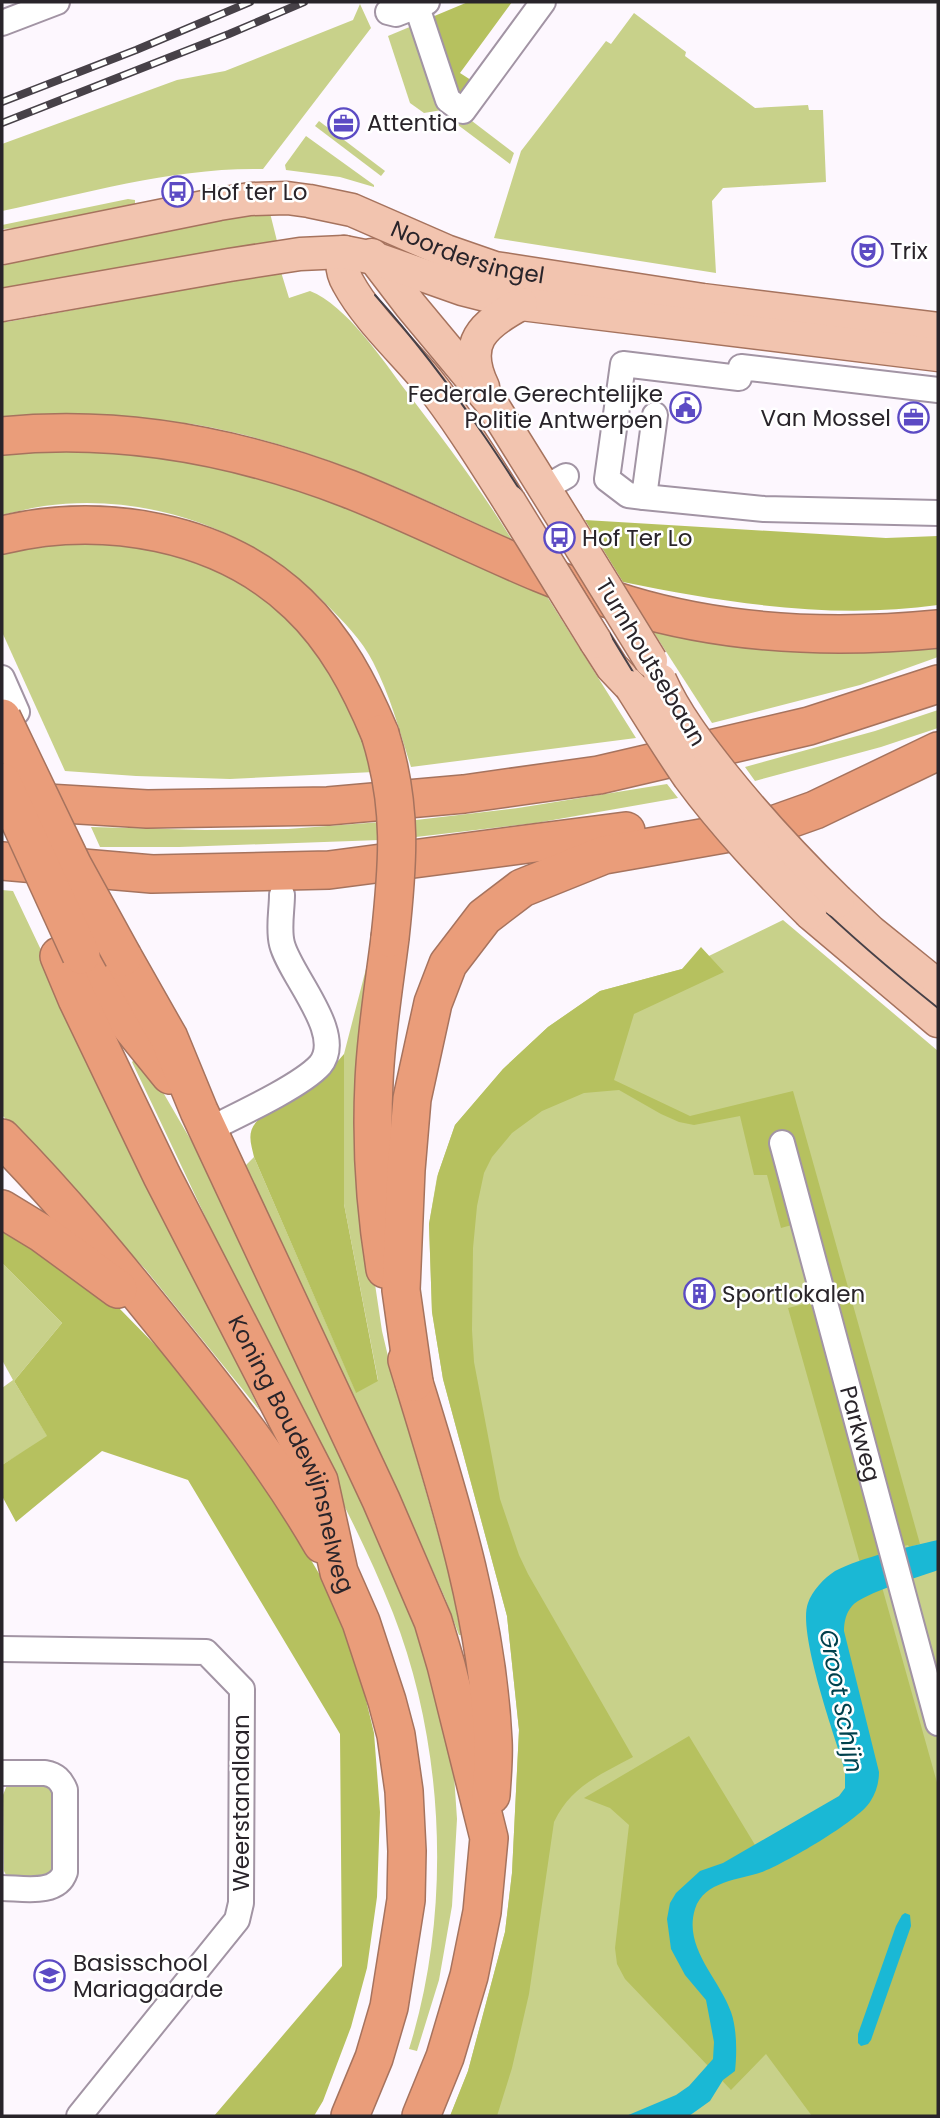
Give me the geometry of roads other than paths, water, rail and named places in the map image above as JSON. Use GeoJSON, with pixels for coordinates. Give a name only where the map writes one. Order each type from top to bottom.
{"type":"FeatureCollection","features":[{"type":"Feature","properties":{"kind":"highway"},"geometry":{"type":"LineString","coordinates":[[2,436],[106,433],[193,443],[243,453],[352,490],[570,585],[631,606],[678,617],[734,626],[818,633],[892,633],[938,629]]}},
{"type":"Feature","properties":{"kind":"highway"},"geometry":{"type":"LineString","coordinates":[[2,535],[66,525],[135,527],[179,538],[244,566],[276,586],[316,623],[353,674],[380,734],[391,768],[398,829],[390,938],[374,1081],[375,1188],[385,1267],[397,1325],[453,1513],[475,1603],[488,1675],[493,1744],[489,1838],[482,1912],[469,1976],[445,2057],[421,2116]]}},
{"type":"Feature","properties":{"kind":"highway"},"geometry":{"type":"LineString","coordinates":[[2,800],[147,809],[328,806],[464,794],[598,775],[809,726],[938,684]]}},
{"type":"Feature","properties":{"kind":"highway"},"geometry":{"type":"LineString","coordinates":[[9,715],[66,854],[169,1038],[204,1120],[387,1513],[433,1620],[489,1838]]}},
{"type":"Feature","properties":{"kind":"highway"},"geometry":{"type":"LineString","coordinates":[[414,1382],[401,1290],[412,1099],[433,1003],[448,964],[484,917],[522,888],[604,855],[770,826],[815,810],[938,750]]}},
{"type":"Feature","properties":{"kind":"highway"},"geometry":{"type":"LineString","coordinates":[[2,860],[152,874],[343,869],[613,834],[826,786],[938,750]]}},
{"type":"Feature","properties":{"kind":"highway"},"geometry":{"type":"LineString","coordinates":[[2,782],[70,956],[99,987],[204,1120]]}},
{"type":"Feature","properties":{"kind":"highway","name":"Koning Boudewijnsnelweg"},"geometry":{"type":"LineString","coordinates":[[2,830],[70,956],[77,999],[162,1176],[319,1481],[339,1572],[361,1622],[387,1701],[396,1735],[404,1791],[406,1900],[389,2007],[374,2058],[350,2116]]}},
{"type":"Feature","properties":{"kind":"highway"},"geometry":{"type":"LineString","coordinates":[[2,1139],[70,1209],[229,1405],[296,1499],[339,1572]]}},
{"type":"Feature","properties":{"kind":"highway"},"geometry":{"type":"LineString","coordinates":[[2,1209],[43,1234],[159,1318]]}},
{"type":"Feature","properties":{"kind":"main road","name":"Noordersingel"},"geometry":{"type":"LineString","coordinates":[[2,248],[250,199],[287,198],[352,210],[446,251],[495,268],[703,300],[938,329]]}},
{"type":"Feature","properties":{"kind":"main road","name":"Turnhoutsebaan"},"geometry":{"type":"LineString","coordinates":[[326,204],[360,250],[411,306],[555,482],[566,523],[647,676],[717,767],[785,848],[824,907],[938,1021]]}},
{"type":"Feature","properties":{"kind":"main road"},"geometry":{"type":"LineString","coordinates":[[360,250],[390,226]]}},
{"type":"Feature","properties":{"kind":"main road","name":"Noordersingel"},"geometry":{"type":"LineString","coordinates":[[2,305],[275,258],[360,250],[462,289],[521,304],[938,355]]}},
{"type":"Feature","properties":{"kind":"main road","name":"Turnhoutsebaan"},"geometry":{"type":"LineString","coordinates":[[360,250],[342,260],[347,283],[429,384],[509,501],[612,667],[647,676]]}},
{"type":"Feature","properties":{"kind":"main road"},"geometry":{"type":"LineString","coordinates":[[490,401],[476,372],[474,349],[481,334],[491,323],[521,304]]}},
{"type":"Feature","properties":{"kind":"main road","name":"Turnhoutsebaan"},"geometry":{"type":"LineString","coordinates":[[824,907],[871,932],[938,986]]}},
{"type":"Feature","properties":{"kind":"street"},"geometry":{"type":"LineString","coordinates":[[2,23],[57,2]]}},
{"type":"Feature","properties":{"kind":"street"},"geometry":{"type":"LineString","coordinates":[[382,14],[396,14],[422,4],[448,100],[463,111],[543,2]]}},
{"type":"Feature","properties":{"kind":"street"},"geometry":{"type":"LineString","coordinates":[[938,390],[741,367],[739,378],[624,364],[607,479],[628,495],[645,497],[764,509],[938,513]]}},
{"type":"Feature","properties":{"kind":"street"},"geometry":{"type":"LineString","coordinates":[[645,497],[655,415]]}},
{"type":"Feature","properties":{"kind":"street"},"geometry":{"type":"LineString","coordinates":[[2,678],[9,715]]}},
{"type":"Feature","properties":{"kind":"street"},"geometry":{"type":"LineString","coordinates":[[204,1120],[292,1085],[314,1071],[326,1055],[328,1047],[325,1030],[282,943],[282,895]]}},
{"type":"Feature","properties":{"kind":"street","name":"Parkweg"},"geometry":{"type":"LineString","coordinates":[[782,1143],[938,1723]]}},
{"type":"Feature","properties":{"kind":"street","name":"Weerstandlaan"},"geometry":{"type":"LineString","coordinates":[[2,1649],[205,1652],[242,1689],[241,1903],[237,1920],[79,2116]]}},
{"type":"Feature","properties":{"kind":"street"},"geometry":{"type":"LineString","coordinates":[[2,1773],[52,1774],[62,1783],[65,1790],[65,1872],[63,1879],[54,1886],[2,1888]]}},
{"type":"Feature","properties":{"kind":"water","name":"Groot Schijn"},"geometry":{"type":"Polygon","coordinates":[[[938,1540],[938,1570],[858,1601],[846,1618],[844,1631],[879,1772],[877,1788],[870,1802],[851,1820],[786,1860],[762,1872],[714,1887],[706,1893],[695,1909],[694,1937],[698,1950],[726,1999],[733,2019],[736,2041],[735,2071],[723,2080],[710,2101],[689,2116],[626,2116],[676,2095],[689,2086],[713,2059],[714,2042],[706,2000],[685,1975],[671,1949],[667,1919],[670,1903],[676,1893],[700,1871],[723,1863],[839,1796],[845,1788],[845,1770],[812,1660],[806,1617],[810,1598],[827,1577],[846,1566],[938,1540]]]}},
{"type":"Feature","properties":{"kind":"water"},"geometry":{"type":"Polygon","coordinates":[[[905,1913],[910,1915],[911,1926],[871,2040],[861,2046],[858,2043],[858,2034],[896,1926],[905,1913]]]}},
{"type":"Feature","properties":{"kind":"tram line"},"geometry":{"type":"LineString","coordinates":[[375,295],[439,373],[497,454],[661,717],[725,805],[781,868],[841,926],[938,1008]]}},
{"type":"Feature","properties":{"kind":"railway"},"geometry":{"type":"LineString","coordinates":[[2,102],[250,2]]}},
{"type":"Feature","properties":{"kind":"railway"},"geometry":{"type":"LineString","coordinates":[[2,123],[304,2]]}},
{"type":"Feature","properties":{"kind":"place","name":"Attentia"},"geometry":{"type":"Point","coordinates":[344,123]}},
{"type":"Feature","properties":{"kind":"place","name":"Hof ter Lo"},"geometry":{"type":"Point","coordinates":[178,192]}},
{"type":"Feature","properties":{"kind":"place","name":"Trix"},"geometry":{"type":"Point","coordinates":[867,251]}},
{"type":"Feature","properties":{"kind":"place","name":"Federale Gerechtelijke Politie Antwerpen"},"geometry":{"type":"Point","coordinates":[686,407]}},
{"type":"Feature","properties":{"kind":"place","name":"Van Mossel"},"geometry":{"type":"Point","coordinates":[914,418]}},
{"type":"Feature","properties":{"kind":"place","name":"Hof Ter Lo"},"geometry":{"type":"Point","coordinates":[559,538]}},
{"type":"Feature","properties":{"kind":"place","name":"Sportlokalen"},"geometry":{"type":"Point","coordinates":[699,1294]}},
{"type":"Feature","properties":{"kind":"place","name":"Basisschool Mariagaarde"},"geometry":{"type":"Point","coordinates":[50,1976]}}]}
